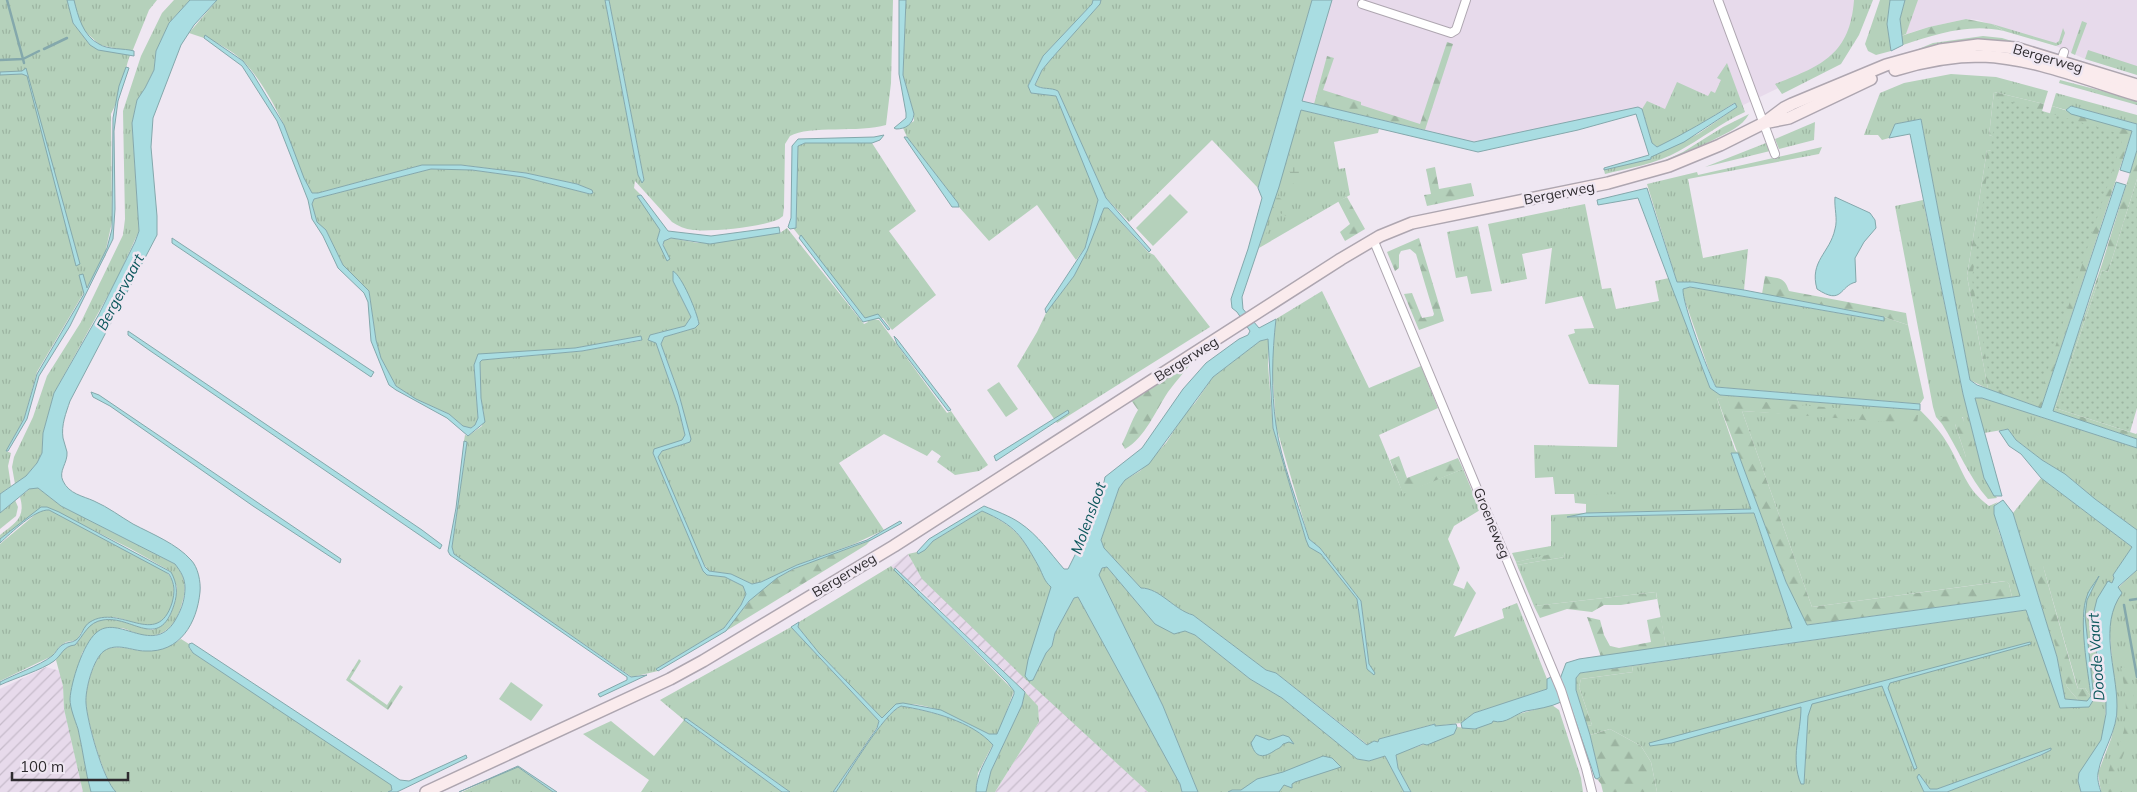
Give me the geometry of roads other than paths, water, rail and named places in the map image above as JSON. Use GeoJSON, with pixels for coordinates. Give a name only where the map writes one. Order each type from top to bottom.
{"type":"FeatureCollection","features":[{"type":"Feature","properties":{"kind":"main road","name":"Bergerweg"},"geometry":{"type":"LineString","coordinates":[[426,792],[670,679],[703,661],[894,546],[1247,320],[1377,249],[1412,223],[1646,174],[1687,159],[1764,123],[1789,118],[1888,72],[1929,61],[1956,57],[1996,57],[2030,63],[2061,61],[2137,85]]}},
{"type":"Feature","properties":{"kind":"main road","name":"Bergerweg"},"geometry":{"type":"LineString","coordinates":[[2061,61],[2137,95]]}},
{"type":"Feature","properties":{"kind":"street"},"geometry":{"type":"LineString","coordinates":[[1362,4],[1451,33],[1456,30],[1466,0]]}},
{"type":"Feature","properties":{"kind":"street"},"geometry":{"type":"LineString","coordinates":[[1718,0],[1775,154]]}},
{"type":"Feature","properties":{"kind":"street","name":"Groeneweg"},"geometry":{"type":"LineString","coordinates":[[1377,249],[1561,690],[1592,792]]}},
{"type":"Feature","properties":{"kind":"water"},"geometry":{"type":"Polygon","coordinates":[[[67,0],[74,0],[82,25],[93,40],[103,46],[134,51],[134,56],[98,50],[90,45],[73,23],[67,0]]]}},
{"type":"Feature","properties":{"kind":"water","name":"Bergervaart"},"geometry":{"type":"Polygon","coordinates":[[[190,0],[217,0],[194,25],[181,45],[153,118],[151,147],[157,235],[70,401],[63,428],[67,456],[62,477],[63,481],[73,492],[104,506],[133,524],[172,544],[185,554],[197,571],[200,592],[191,625],[177,641],[168,647],[140,651],[114,647],[104,651],[96,661],[90,675],[87,691],[87,711],[101,763],[106,776],[116,792],[91,792],[70,699],[75,674],[82,654],[91,638],[105,628],[115,628],[148,635],[158,635],[168,629],[177,617],[183,603],[185,584],[181,572],[175,564],[61,506],[38,488],[29,489],[0,513],[0,494],[26,476],[37,463],[42,453],[43,433],[54,393],[99,314],[135,242],[139,231],[132,123],[137,100],[154,70],[156,51],[169,23],[190,0]]]}},
{"type":"Feature","properties":{"kind":"water"},"geometry":{"type":"Polygon","coordinates":[[[605,0],[609,0],[644,180],[642,183],[638,175],[605,0]]]}},
{"type":"Feature","properties":{"kind":"water"},"geometry":{"type":"Polygon","coordinates":[[[899,0],[906,0],[903,75],[914,114],[912,121],[908,125],[896,129],[894,128],[906,118],[899,74],[899,0]]]}},
{"type":"Feature","properties":{"kind":"water"},"geometry":{"type":"Polygon","coordinates":[[[1093,0],[1101,0],[1100,4],[1042,70],[1035,85],[1058,91],[1106,198],[1151,250],[1149,252],[1108,208],[1104,208],[1087,251],[1074,276],[1046,313],[1045,309],[1085,248],[1098,200],[1056,96],[1031,93],[1028,86],[1043,56],[1092,4],[1093,0]]]}},
{"type":"Feature","properties":{"kind":"water"},"geometry":{"type":"Polygon","coordinates":[[[1312,0],[1332,0],[1302,101],[1474,142],[1638,107],[1642,109],[1652,143],[1657,147],[1735,103],[1737,107],[1684,142],[1651,157],[1651,159],[1604,170],[1604,168],[1649,155],[1636,114],[1578,130],[1478,152],[1301,110],[1279,187],[1242,297],[1243,309],[1259,328],[1276,319],[1273,399],[1278,439],[1286,468],[1309,539],[1320,548],[1361,601],[1369,664],[1375,673],[1374,675],[1367,669],[1357,599],[1321,554],[1309,547],[1306,540],[1273,428],[1268,339],[1260,341],[1213,377],[1149,464],[1125,480],[1119,488],[1101,540],[1104,548],[1141,588],[1161,595],[1180,609],[1193,615],[1266,670],[1276,673],[1367,745],[1374,741],[1378,742],[1379,739],[1435,724],[1435,726],[1456,724],[1457,727],[1454,734],[1396,755],[1398,768],[1411,792],[1404,792],[1385,756],[1369,761],[1357,759],[1282,698],[1250,679],[1195,635],[1185,631],[1174,634],[1155,624],[1107,567],[1102,568],[1099,575],[1163,706],[1198,792],[1182,792],[1180,784],[1078,597],[1074,598],[1055,633],[1052,646],[1046,653],[1033,680],[1029,681],[1025,676],[1028,660],[1051,587],[1045,580],[1022,539],[1010,527],[982,511],[933,541],[925,550],[918,554],[917,552],[929,539],[984,506],[1020,523],[1038,539],[1064,569],[1068,569],[1099,507],[1105,477],[1142,448],[1183,389],[1206,363],[1239,339],[1248,335],[1250,331],[1232,308],[1231,299],[1248,249],[1262,198],[1258,188],[1312,0]]]}},
{"type":"Feature","properties":{"kind":"water"},"geometry":{"type":"Polygon","coordinates":[[[1890,0],[1905,0],[1900,19],[1903,45],[1891,51],[1887,24],[1890,0]]]}},
{"type":"Feature","properties":{"kind":"water"},"geometry":{"type":"Polygon","coordinates":[[[205,35],[243,61],[253,74],[284,125],[304,178],[312,193],[422,165],[461,165],[526,173],[577,184],[592,190],[593,193],[590,194],[523,177],[472,170],[431,169],[314,199],[312,204],[317,222],[326,230],[343,265],[369,291],[376,340],[381,358],[396,386],[416,399],[449,414],[463,426],[471,428],[475,425],[478,418],[474,365],[478,354],[575,348],[641,336],[642,340],[582,351],[482,360],[480,362],[481,398],[485,422],[468,436],[447,418],[396,390],[389,385],[371,341],[368,302],[364,293],[338,268],[323,236],[312,219],[308,200],[277,121],[242,66],[204,38],[205,35]]]}},
{"type":"Feature","properties":{"kind":"water"},"geometry":{"type":"Polygon","coordinates":[[[126,67],[129,68],[118,101],[114,131],[115,209],[113,239],[70,326],[39,376],[27,419],[8,451],[6,451],[24,419],[37,374],[84,294],[79,275],[83,274],[87,288],[107,248],[112,229],[113,118],[119,86],[126,67]]]}},
{"type":"Feature","properties":{"kind":"water"},"geometry":{"type":"Polygon","coordinates":[[[26,68],[80,264],[76,266],[27,76],[22,74],[0,75],[0,72],[22,71],[26,68]]]}},
{"type":"Feature","properties":{"kind":"water"},"geometry":{"type":"Polygon","coordinates":[[[2071,106],[2137,124],[2137,150],[2130,173],[2120,170],[2132,131],[2071,114],[2066,110],[2071,106]]]}},
{"type":"Feature","properties":{"kind":"water"},"geometry":{"type":"Polygon","coordinates":[[[1921,119],[1970,380],[1977,385],[2041,408],[2116,182],[2126,185],[2053,411],[2137,439],[2137,448],[1982,398],[1975,398],[2002,496],[1994,496],[1984,478],[1963,394],[1910,134],[1889,138],[1895,124],[1921,119]]]}},
{"type":"Feature","properties":{"kind":"water"},"geometry":{"type":"Polygon","coordinates":[[[884,135],[880,140],[872,143],[805,143],[798,146],[796,228],[790,229],[788,227],[791,218],[792,146],[798,139],[874,137],[884,135]]]}},
{"type":"Feature","properties":{"kind":"water"},"geometry":{"type":"Polygon","coordinates":[[[904,137],[907,137],[958,203],[959,207],[952,207],[904,137]]]}},
{"type":"Feature","properties":{"kind":"water"},"geometry":{"type":"Polygon","coordinates":[[[1647,188],[1677,282],[1693,282],[1744,290],[1884,317],[1884,321],[1690,287],[1683,289],[1691,322],[1716,387],[1920,404],[1920,410],[1720,395],[1710,388],[1638,198],[1598,205],[1597,200],[1647,188]]]}},
{"type":"Feature","properties":{"kind":"water"},"geometry":{"type":"Polygon","coordinates":[[[641,195],[668,231],[711,236],[779,227],[780,233],[710,244],[671,238],[664,241],[663,245],[670,259],[667,261],[657,240],[660,230],[637,196],[641,195]]]}},
{"type":"Feature","properties":{"kind":"water"},"geometry":{"type":"Polygon","coordinates":[[[1835,197],[1870,213],[1875,220],[1876,228],[1864,242],[1855,258],[1856,282],[1832,296],[1817,289],[1815,279],[1818,264],[1829,245],[1835,229],[1835,197]]]}},
{"type":"Feature","properties":{"kind":"water"},"geometry":{"type":"Polygon","coordinates":[[[801,235],[865,318],[878,314],[890,329],[888,330],[879,318],[863,322],[799,238],[801,235]]]}},
{"type":"Feature","properties":{"kind":"water"},"geometry":{"type":"Polygon","coordinates":[[[172,238],[374,372],[371,377],[172,243],[172,238]]]}},
{"type":"Feature","properties":{"kind":"water"},"geometry":{"type":"Polygon","coordinates":[[[673,271],[681,280],[689,295],[699,324],[695,328],[664,337],[661,344],[678,391],[691,439],[690,442],[662,451],[658,457],[705,567],[709,571],[731,574],[752,584],[761,582],[797,565],[867,540],[900,521],[902,523],[871,540],[793,569],[777,578],[749,601],[726,631],[658,671],[656,669],[724,628],[741,605],[746,594],[743,586],[725,577],[707,575],[703,571],[653,453],[654,449],[682,440],[685,435],[678,406],[656,343],[648,340],[650,335],[685,326],[691,317],[673,281],[673,271]]]}},
{"type":"Feature","properties":{"kind":"water"},"geometry":{"type":"Polygon","coordinates":[[[128,331],[422,530],[442,545],[440,549],[149,350],[128,335],[128,331]]]}},
{"type":"Feature","properties":{"kind":"water"},"geometry":{"type":"Polygon","coordinates":[[[894,336],[951,410],[948,411],[897,344],[894,336]]]}},
{"type":"Feature","properties":{"kind":"water"},"geometry":{"type":"Polygon","coordinates":[[[91,392],[99,395],[341,559],[340,563],[253,506],[110,406],[93,397],[91,392]]]}},
{"type":"Feature","properties":{"kind":"water"},"geometry":{"type":"Polygon","coordinates":[[[1068,410],[1069,413],[996,461],[994,456],[1068,410]]]}},
{"type":"Feature","properties":{"kind":"water"},"geometry":{"type":"Polygon","coordinates":[[[2008,429],[2016,440],[2042,460],[2065,474],[2137,530],[2137,570],[2118,587],[2122,593],[2111,619],[2110,648],[2117,715],[2098,773],[2101,792],[2081,792],[2078,781],[2079,773],[2101,740],[2106,714],[2106,702],[2095,645],[2093,615],[2097,599],[2108,581],[2112,583],[2113,575],[2132,547],[2041,478],[2021,454],[2009,446],[1999,431],[2008,429]]]}},
{"type":"Feature","properties":{"kind":"water"},"geometry":{"type":"Polygon","coordinates":[[[464,441],[467,442],[452,547],[454,554],[631,677],[647,675],[600,697],[598,694],[627,680],[627,677],[450,555],[448,551],[456,508],[464,441]]]}},
{"type":"Feature","properties":{"kind":"water"},"geometry":{"type":"Polygon","coordinates":[[[1731,453],[1738,453],[1786,582],[1807,625],[2020,596],[1994,514],[1994,506],[2003,500],[2013,513],[2057,657],[2065,699],[2087,701],[2091,696],[2084,645],[2083,618],[2088,593],[2099,576],[2087,600],[2085,616],[2094,699],[2089,707],[2060,708],[2026,610],[1580,673],[1576,678],[1576,690],[1590,735],[1600,777],[1597,779],[1595,778],[1564,687],[1559,695],[1561,702],[1557,704],[1522,712],[1511,718],[1498,722],[1493,721],[1475,729],[1462,728],[1461,723],[1474,713],[1547,689],[1547,679],[1551,677],[1553,682],[1556,683],[1560,679],[1566,663],[1579,659],[1792,628],[1754,513],[1567,517],[1586,513],[1751,509],[1731,453]]]}},
{"type":"Feature","properties":{"kind":"water"},"geometry":{"type":"Polygon","coordinates":[[[41,507],[47,507],[59,512],[171,572],[175,580],[175,601],[168,619],[161,626],[153,629],[114,620],[98,621],[90,626],[75,645],[65,649],[54,661],[36,671],[0,685],[0,682],[47,660],[64,644],[76,640],[90,622],[102,618],[113,618],[147,625],[157,623],[165,617],[173,599],[173,585],[169,574],[49,510],[30,517],[0,543],[0,539],[41,507]]]}},
{"type":"Feature","properties":{"kind":"water"},"geometry":{"type":"Polygon","coordinates":[[[895,568],[1025,692],[1022,705],[991,771],[986,792],[976,792],[976,785],[993,745],[974,729],[963,723],[938,714],[901,706],[885,720],[836,792],[833,792],[877,728],[879,721],[791,627],[799,622],[798,627],[819,653],[882,718],[896,704],[903,703],[941,710],[989,734],[997,734],[1014,694],[1014,691],[1007,682],[894,570],[895,568]]]}},
{"type":"Feature","properties":{"kind":"water"},"geometry":{"type":"Polygon","coordinates":[[[2030,642],[2031,644],[1890,683],[1888,688],[1916,769],[1914,769],[1882,686],[1812,704],[1808,716],[1804,784],[1801,784],[1796,765],[1801,707],[1672,743],[1650,746],[1649,743],[2030,642]]]}},
{"type":"Feature","properties":{"kind":"water"},"geometry":{"type":"Polygon","coordinates":[[[192,643],[400,780],[409,781],[466,755],[467,758],[397,792],[388,792],[392,790],[391,785],[193,653],[189,647],[189,644],[192,643]]]}},
{"type":"Feature","properties":{"kind":"water"},"geometry":{"type":"Polygon","coordinates":[[[686,718],[790,792],[782,792],[684,720],[686,718]]]}},
{"type":"Feature","properties":{"kind":"water"},"geometry":{"type":"Polygon","coordinates":[[[1256,735],[1269,740],[1283,735],[1289,737],[1294,744],[1289,742],[1283,744],[1270,754],[1263,756],[1257,754],[1251,743],[1256,735]]]}},
{"type":"Feature","properties":{"kind":"water"},"geometry":{"type":"Polygon","coordinates":[[[2051,748],[2051,750],[2041,755],[1947,792],[1924,792],[1917,777],[1919,774],[1930,789],[1937,789],[2051,748]]]}},
{"type":"Feature","properties":{"kind":"water"},"geometry":{"type":"Polygon","coordinates":[[[1323,756],[1332,758],[1341,767],[1295,782],[1292,784],[1292,788],[1284,785],[1279,792],[1228,792],[1241,790],[1257,779],[1283,772],[1323,756]]]}},
{"type":"Feature","properties":{"kind":"water"},"geometry":{"type":"Polygon","coordinates":[[[518,766],[557,792],[553,792],[518,767],[459,792],[518,766]]]}},
{"type":"Feature","properties":{"kind":"waterway"},"geometry":{"type":"LineString","coordinates":[[0,60],[23,59],[7,0]]}},
{"type":"Feature","properties":{"kind":"waterway"},"geometry":{"type":"LineString","coordinates":[[44,49],[67,38]]}},
{"type":"Feature","properties":{"kind":"waterway"},"geometry":{"type":"LineString","coordinates":[[24,63],[23,59],[39,51]]}},
{"type":"Feature","properties":{"kind":"waterway"},"geometry":{"type":"LineString","coordinates":[[2130,600],[2137,599]]}},
{"type":"Feature","properties":{"kind":"waterway"},"geometry":{"type":"LineString","coordinates":[[2124,605],[2137,677]]}},
{"type":"Feature","properties":{"kind":"water label","name":"Molensloot"},"geometry":{"type":"Point","coordinates":[1088,518]}},
{"type":"Feature","properties":{"kind":"water label","name":"Doode Vaart"},"geometry":{"type":"Point","coordinates":[2096,657]}}]}
